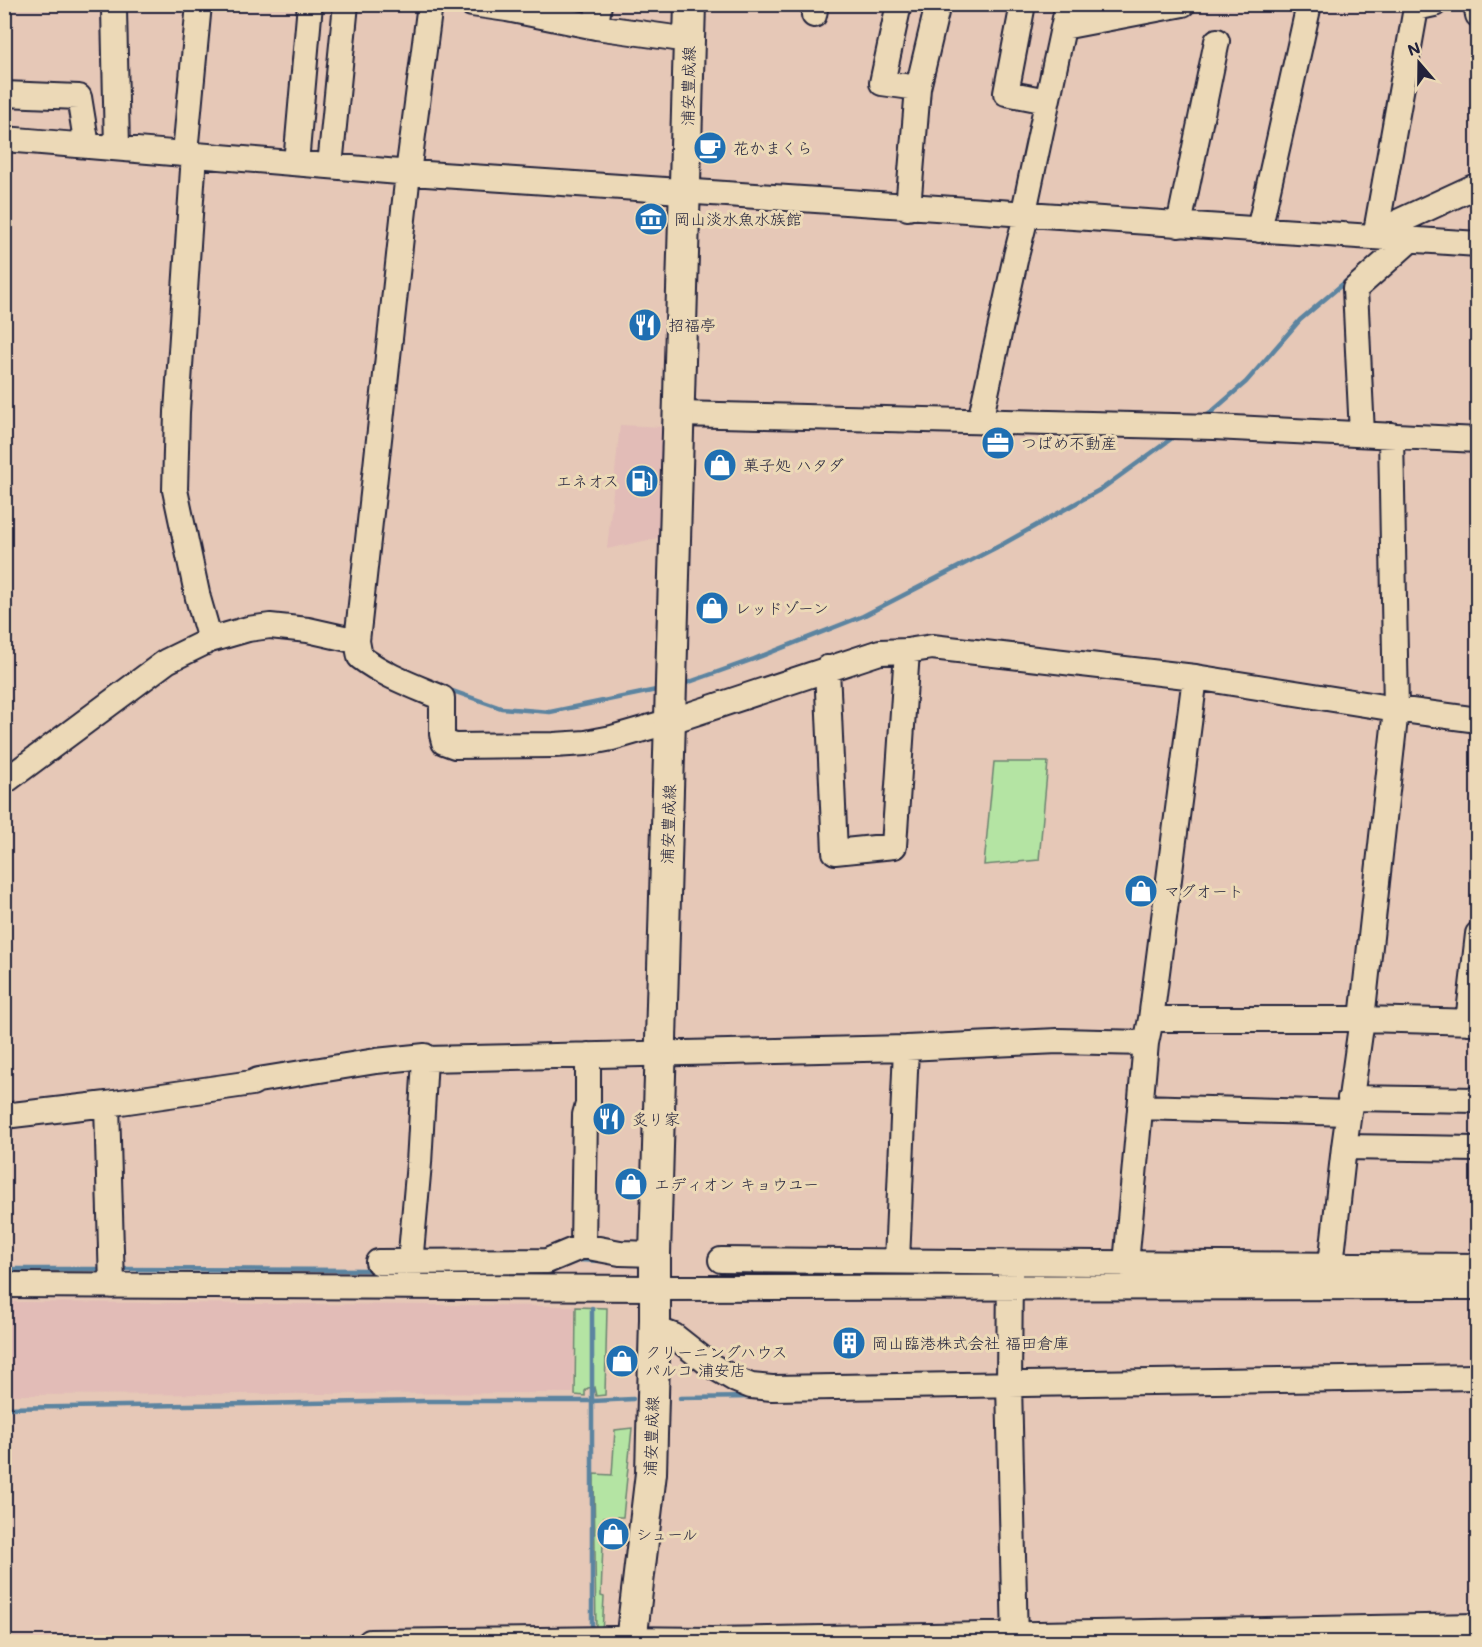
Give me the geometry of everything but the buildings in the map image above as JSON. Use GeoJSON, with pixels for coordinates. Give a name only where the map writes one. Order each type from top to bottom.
{"type":"FeatureCollection","features":[{"type":"Feature","properties":{"kind":"main road","name":"浦安豊成線"},"geometry":{"type":"LineString","coordinates":[[631,1641],[651,1473],[655,1254],[690,4]]}},
{"type":"Feature","properties":{"kind":"street"},"geometry":{"type":"LineString","coordinates":[[199,4],[177,412],[175,489],[198,598],[210,640]]}},
{"type":"Feature","properties":{"kind":"street"},"geometry":{"type":"LineString","coordinates":[[296,163],[310,4]]}},
{"type":"Feature","properties":{"kind":"street"},"geometry":{"type":"LineString","coordinates":[[330,166],[346,4]]}},
{"type":"Feature","properties":{"kind":"street"},"geometry":{"type":"LineString","coordinates":[[358,647],[408,172],[430,4]]}},
{"type":"Feature","properties":{"kind":"street"},"geometry":{"type":"LineString","coordinates":[[472,4],[598,16],[689,40]]}},
{"type":"Feature","properties":{"kind":"street"},"geometry":{"type":"LineString","coordinates":[[899,4],[882,83],[918,88]]}},
{"type":"Feature","properties":{"kind":"street"},"geometry":{"type":"LineString","coordinates":[[908,208],[918,88],[938,4]]}},
{"type":"Feature","properties":{"kind":"street"},"geometry":{"type":"LineString","coordinates":[[1023,4],[1006,93],[1047,101]]}},
{"type":"Feature","properties":{"kind":"street"},"geometry":{"type":"LineString","coordinates":[[980,421],[1024,224],[1023,216],[1065,16],[1183,4]]}},
{"type":"Feature","properties":{"kind":"street"},"geometry":{"type":"LineString","coordinates":[[1375,237],[1416,8],[1434,4]]}},
{"type":"Feature","properties":{"kind":"street"},"geometry":{"type":"LineString","coordinates":[[1476,4],[1478,15]]}},
{"type":"Feature","properties":{"kind":"street"},"geometry":{"type":"LineString","coordinates":[[114,9],[117,148]]}},
{"type":"Feature","properties":{"kind":"street"},"geometry":{"type":"LineString","coordinates":[[1259,230],[1308,9]]}},
{"type":"Feature","properties":{"kind":"street"},"geometry":{"type":"LineString","coordinates":[[1179,225],[1217,41]]}},
{"type":"Feature","properties":{"kind":"street"},"geometry":{"type":"LineString","coordinates":[[4,94],[79,97],[87,146]]}},
{"type":"Feature","properties":{"kind":"street"},"geometry":{"type":"LineString","coordinates":[[4,139],[686,193],[1478,244]]}},
{"type":"Feature","properties":{"kind":"street"},"geometry":{"type":"LineString","coordinates":[[1375,237],[1400,221],[1478,185]]}},
{"type":"Feature","properties":{"kind":"street"},"geometry":{"type":"LineString","coordinates":[[1362,434],[1355,289],[1410,240]]}},
{"type":"Feature","properties":{"kind":"street"},"geometry":{"type":"LineString","coordinates":[[679,414],[1214,427],[1478,440]]}},
{"type":"Feature","properties":{"kind":"street"},"geometry":{"type":"LineString","coordinates":[[1331,1265],[1349,1106],[1362,1019],[1396,709],[1391,435]]}},
{"type":"Feature","properties":{"kind":"street"},"geometry":{"type":"LineString","coordinates":[[4,782],[167,661],[210,640],[248,629],[270,626],[308,630],[358,647],[373,667],[388,676],[442,698],[444,742],[455,746],[554,745],[586,743],[612,738],[671,698],[827,668],[880,652],[932,647],[1195,677],[1478,720]]}},
{"type":"Feature","properties":{"kind":"street"},"geometry":{"type":"LineString","coordinates":[[827,668],[835,852],[894,846],[907,651]]}},
{"type":"Feature","properties":{"kind":"street"},"geometry":{"type":"LineString","coordinates":[[1125,1264],[1146,1043],[1195,677]]}},
{"type":"Feature","properties":{"kind":"street"},"geometry":{"type":"LineString","coordinates":[[1151,1019],[1362,1019],[1473,1022],[1478,934]]}},
{"type":"Feature","properties":{"kind":"street"},"geometry":{"type":"LineString","coordinates":[[4,1116],[107,1104],[252,1083],[258,1080],[376,1061],[425,1056],[425,1059],[661,1054],[906,1048],[1058,1041],[1146,1043]]}},
{"type":"Feature","properties":{"kind":"street"},"geometry":{"type":"LineString","coordinates":[[897,1261],[906,1048]]}},
{"type":"Feature","properties":{"kind":"street"},"geometry":{"type":"LineString","coordinates":[[583,1246],[588,1055]]}},
{"type":"Feature","properties":{"kind":"street"},"geometry":{"type":"LineString","coordinates":[[408,1287],[425,1059]]}},
{"type":"Feature","properties":{"kind":"street"},"geometry":{"type":"LineString","coordinates":[[1140,1107],[1349,1106],[1478,1100]]}},
{"type":"Feature","properties":{"kind":"street"},"geometry":{"type":"LineString","coordinates":[[107,1104],[112,1275]]}},
{"type":"Feature","properties":{"kind":"street"},"geometry":{"type":"LineString","coordinates":[[1344,1147],[1478,1149]]}},
{"type":"Feature","properties":{"kind":"street"},"geometry":{"type":"LineString","coordinates":[[378,1262],[547,1261],[583,1246],[620,1253],[655,1254]]}},
{"type":"Feature","properties":{"kind":"street"},"geometry":{"type":"LineString","coordinates":[[721,1260],[1478,1266]]}},
{"type":"Feature","properties":{"kind":"street"},"geometry":{"type":"LineString","coordinates":[[1010,1262],[1009,1384],[1015,1638]]}},
{"type":"Feature","properties":{"kind":"street"},"geometry":{"type":"LineString","coordinates":[[4,1285],[112,1275],[408,1287],[1478,1287]]}},
{"type":"Feature","properties":{"kind":"street"},"geometry":{"type":"LineString","coordinates":[[655,1329],[674,1335],[712,1366],[736,1380],[751,1386],[772,1388],[1478,1377]]}},
{"type":"Feature","properties":{"kind":"street"},"geometry":{"type":"LineString","coordinates":[[370,1642],[1015,1638],[1478,1626]]}},
{"type":"Feature","properties":{"kind":"shaded area"},"geometry":{"type":"Polygon","coordinates":[[[620,425],[665,427],[662,537],[607,549],[620,425]]]}},
{"type":"Feature","properties":{"kind":"shaded area"},"geometry":{"type":"Polygon","coordinates":[[[9,1302],[575,1306],[573,1393],[8,1395],[9,1302]]]}},
{"type":"Feature","properties":{"kind":"green space"},"geometry":{"type":"Polygon","coordinates":[[[994,762],[1048,762],[1039,860],[984,865],[994,762]]]}},
{"type":"Feature","properties":{"kind":"green space"},"geometry":{"type":"Polygon","coordinates":[[[576,1307],[607,1308],[605,1395],[596,1396],[594,1387],[585,1391],[585,1396],[575,1395],[576,1307]]]}},
{"type":"Feature","properties":{"kind":"green space"},"geometry":{"type":"Polygon","coordinates":[[[632,1428],[623,1517],[604,1517],[602,1633],[596,1634],[594,1474],[612,1475],[615,1430],[632,1428]]]}},
{"type":"Feature","properties":{"kind":"waterway"},"geometry":{"type":"LineString","coordinates":[[1208,415],[1246,382],[1300,320],[1351,277]]}},
{"type":"Feature","properties":{"kind":"waterway"},"geometry":{"type":"LineString","coordinates":[[681,685],[863,616],[1003,544],[1103,488],[1175,436]]}},
{"type":"Feature","properties":{"kind":"waterway"},"geometry":{"type":"LineString","coordinates":[[447,689],[501,708],[550,712],[661,689]]}},
{"type":"Feature","properties":{"kind":"waterway"},"geometry":{"type":"LineString","coordinates":[[578,1260],[602,1261]]}},
{"type":"Feature","properties":{"kind":"waterway"},"geometry":{"type":"LineString","coordinates":[[4,1269],[104,1269]]}},
{"type":"Feature","properties":{"kind":"waterway"},"geometry":{"type":"LineString","coordinates":[[118,1269],[374,1270]]}},
{"type":"Feature","properties":{"kind":"waterway"},"geometry":{"type":"LineString","coordinates":[[592,1308],[592,1632]]}},
{"type":"Feature","properties":{"kind":"waterway"},"geometry":{"type":"LineString","coordinates":[[680,1398],[753,1397]]}},
{"type":"Feature","properties":{"kind":"waterway"},"geometry":{"type":"LineString","coordinates":[[4,1408],[633,1399]]}},
{"type":"Feature","properties":{"kind":"place","name":"花かまくら"},"geometry":{"type":"Point","coordinates":[710,148]}},
{"type":"Feature","properties":{"kind":"place","name":"岡山淡水魚水族館"},"geometry":{"type":"Point","coordinates":[651,219]}},
{"type":"Feature","properties":{"kind":"place","name":"招福亭"},"geometry":{"type":"Point","coordinates":[645,325]}},
{"type":"Feature","properties":{"kind":"place","name":"つばめ不動産"},"geometry":{"type":"Point","coordinates":[998,443]}},
{"type":"Feature","properties":{"kind":"place","name":"菓子処 ハタダ"},"geometry":{"type":"Point","coordinates":[720,465]}},
{"type":"Feature","properties":{"kind":"place","name":"エネオス"},"geometry":{"type":"Point","coordinates":[642,481]}},
{"type":"Feature","properties":{"kind":"place","name":"レッドゾーン"},"geometry":{"type":"Point","coordinates":[712,608]}},
{"type":"Feature","properties":{"kind":"place","name":"マグオート"},"geometry":{"type":"Point","coordinates":[1141,891]}},
{"type":"Feature","properties":{"kind":"place","name":"炙り家"},"geometry":{"type":"Point","coordinates":[609,1119]}},
{"type":"Feature","properties":{"kind":"place","name":"エディオン キョウユー"},"geometry":{"type":"Point","coordinates":[631,1184]}},
{"type":"Feature","properties":{"kind":"place","name":"岡山臨港株式会社 福田倉庫"},"geometry":{"type":"Point","coordinates":[849,1343]}},
{"type":"Feature","properties":{"kind":"place","name":"クリーニングハウス パルコ 浦安店"},"geometry":{"type":"Point","coordinates":[622,1361]}},
{"type":"Feature","properties":{"kind":"place","name":"シュール"},"geometry":{"type":"Point","coordinates":[613,1534]}}]}
